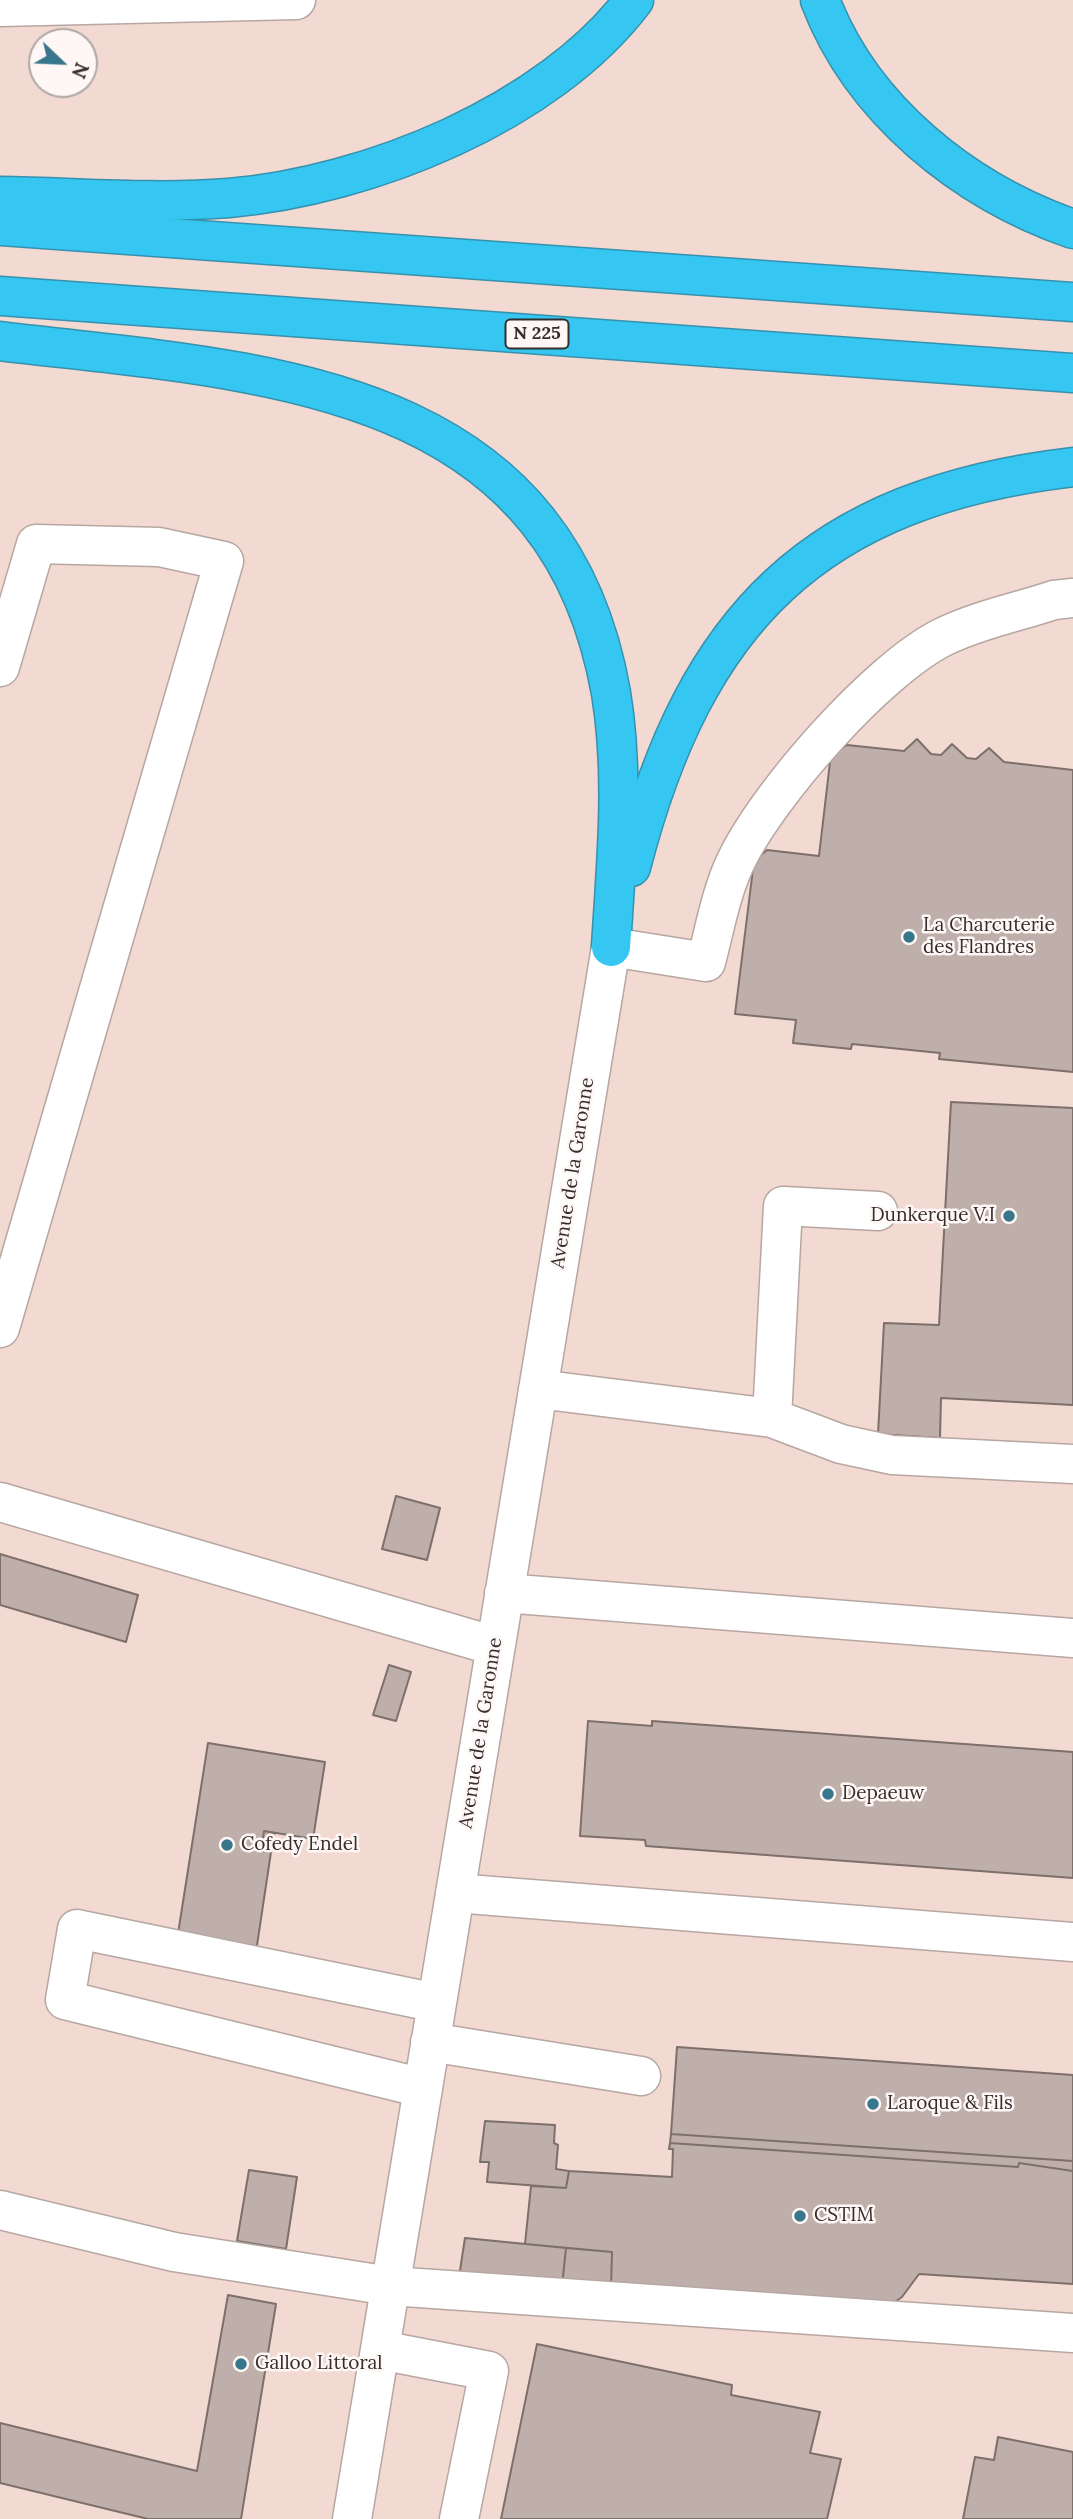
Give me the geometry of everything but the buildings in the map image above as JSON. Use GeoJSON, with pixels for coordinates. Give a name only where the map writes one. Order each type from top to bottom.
{"type":"FeatureCollection","features":[{"type":"Feature","properties":{"kind":"highway"},"geometry":{"type":"LineString","coordinates":[[0,196],[207,200],[296,188],[358,172],[451,136],[533,94],[582,57],[634,0]]}},
{"type":"Feature","properties":{"kind":"highway"},"geometry":{"type":"LineString","coordinates":[[820,0],[854,65],[875,94],[924,144],[985,188],[1073,229]]}},
{"type":"Feature","properties":{"kind":"highway"},"geometry":{"type":"LineString","coordinates":[[0,226],[1073,302]]}},
{"type":"Feature","properties":{"kind":"highway","name":"N 225"},"geometry":{"type":"LineString","coordinates":[[0,296],[1073,373]]}},
{"type":"Feature","properties":{"kind":"highway"},"geometry":{"type":"LineString","coordinates":[[0,341],[233,369],[317,388],[379,408],[434,434],[481,465],[504,485],[542,528],[574,576],[587,604],[604,662],[618,766],[611,947]]}},
{"type":"Feature","properties":{"kind":"highway"},"geometry":{"type":"LineString","coordinates":[[611,947],[649,800],[688,709],[718,655],[771,591],[832,543],[913,503],[970,484],[1073,467]]}},
{"type":"Feature","properties":{"kind":"street"},"geometry":{"type":"LineString","coordinates":[[18,4],[296,0]]}},
{"type":"Feature","properties":{"kind":"street"},"geometry":{"type":"LineString","coordinates":[[0,667],[36,544],[159,547],[224,561],[0,1328]]}},
{"type":"Feature","properties":{"kind":"street"},"geometry":{"type":"LineString","coordinates":[[611,947],[706,962],[727,883],[747,840],[820,743],[874,688],[919,652],[943,638],[1054,600],[1073,598]]}},
{"type":"Feature","properties":{"kind":"street","name":"Avenue de la Garonne"},"geometry":{"type":"LineString","coordinates":[[352,2519],[611,947]]}},
{"type":"Feature","properties":{"kind":"street"},"geometry":{"type":"LineString","coordinates":[[772,1418],[783,1206],[878,1211]]}},
{"type":"Feature","properties":{"kind":"street"},"geometry":{"type":"LineString","coordinates":[[538,1389],[772,1418],[867,1451],[924,1458],[1073,1464]]}},
{"type":"Feature","properties":{"kind":"street"},"geometry":{"type":"LineString","coordinates":[[0,1502],[495,1646]]}},
{"type":"Feature","properties":{"kind":"street"},"geometry":{"type":"LineString","coordinates":[[505,1593],[1073,1638]]}},
{"type":"Feature","properties":{"kind":"street"},"geometry":{"type":"LineString","coordinates":[[455,1893],[1073,1941]]}},
{"type":"Feature","properties":{"kind":"street"},"geometry":{"type":"LineString","coordinates":[[423,2088],[65,2000],[76,1929],[437,2003]]}},
{"type":"Feature","properties":{"kind":"street"},"geometry":{"type":"LineString","coordinates":[[430,2042],[641,2076]]}},
{"type":"Feature","properties":{"kind":"street"},"geometry":{"type":"LineString","coordinates":[[0,2210],[174,2252],[390,2286],[1073,2333]]}},
{"type":"Feature","properties":{"kind":"street"},"geometry":{"type":"LineString","coordinates":[[380,2350],[489,2371],[459,2519]]}},
{"type":"Feature","properties":{"kind":"shaded area"},"geometry":{"type":"Polygon","coordinates":[[[0,0],[1073,0],[1073,2519],[0,2519],[0,0]]]}},
{"type":"Feature","properties":{"kind":"place","name":"La Charcuterie des Flandres"},"geometry":{"type":"Point","coordinates":[909,937]}},
{"type":"Feature","properties":{"kind":"place","name":"Dunkerque V.I"},"geometry":{"type":"Point","coordinates":[1009,1216]}},
{"type":"Feature","properties":{"kind":"place","name":"Depaeuw"},"geometry":{"type":"Point","coordinates":[828,1794]}},
{"type":"Feature","properties":{"kind":"place","name":"Cofedy Endel"},"geometry":{"type":"Point","coordinates":[227,1845]}},
{"type":"Feature","properties":{"kind":"place","name":"Laroque & Fils"},"geometry":{"type":"Point","coordinates":[873,2104]}},
{"type":"Feature","properties":{"kind":"place","name":"CSTIM"},"geometry":{"type":"Point","coordinates":[800,2216]}},
{"type":"Feature","properties":{"kind":"place","name":"Galloo Littoral"},"geometry":{"type":"Point","coordinates":[241,2364]}}]}
